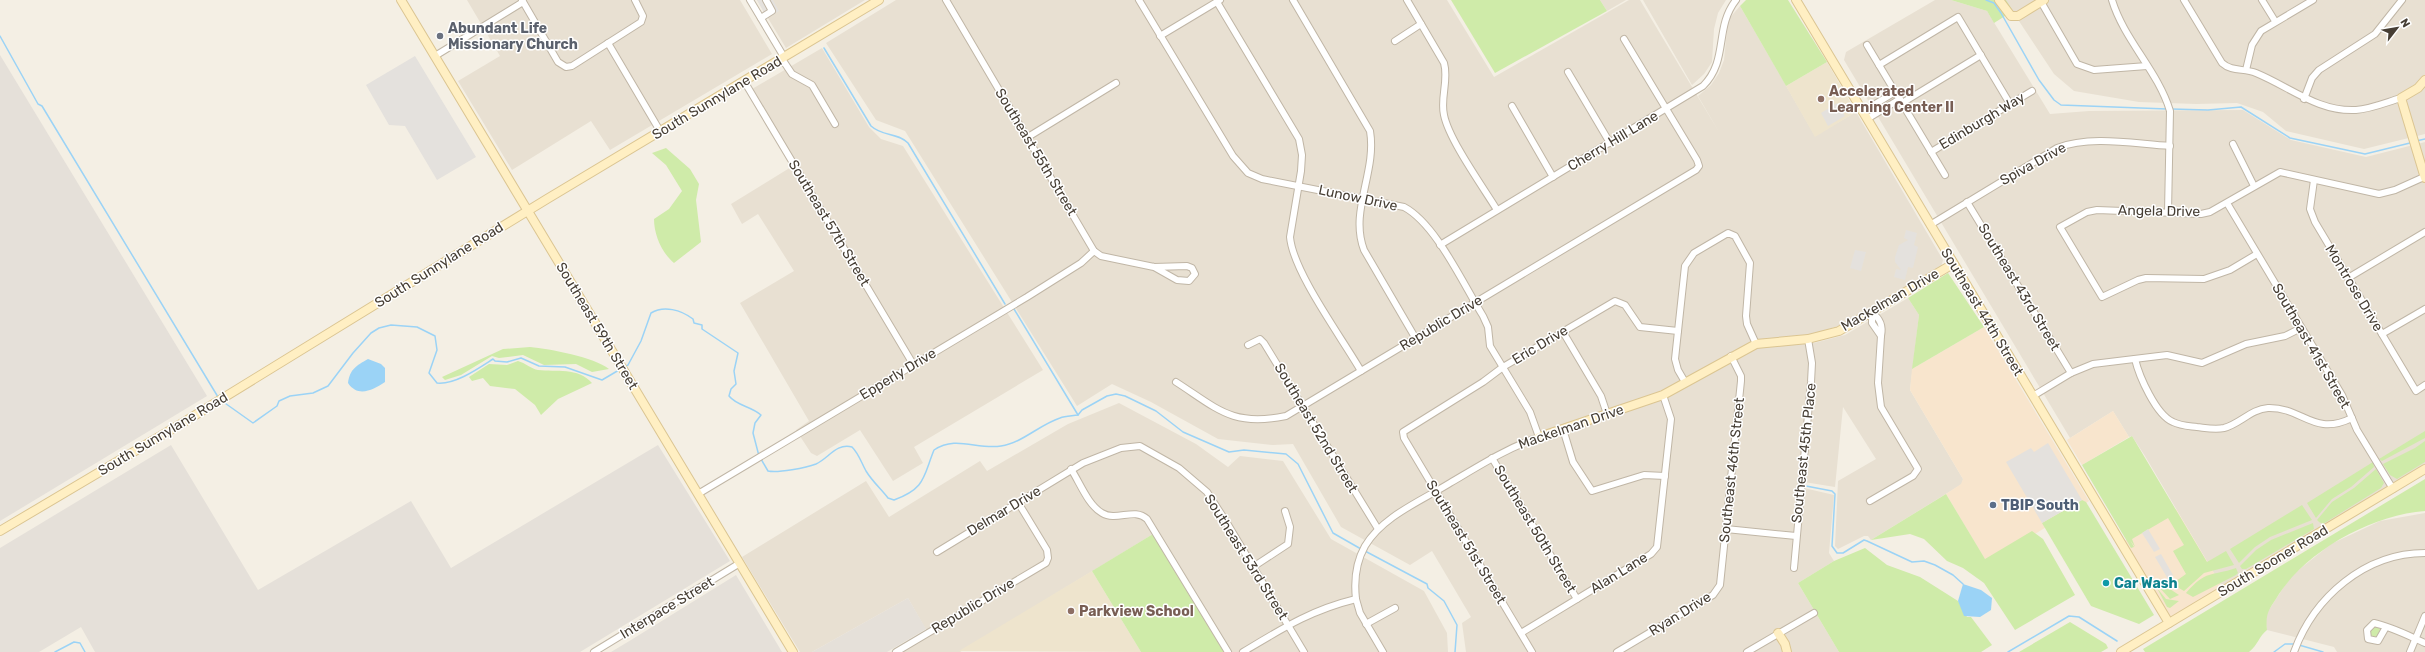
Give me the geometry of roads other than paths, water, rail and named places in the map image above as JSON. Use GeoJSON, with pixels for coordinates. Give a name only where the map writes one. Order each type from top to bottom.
{"type":"FeatureCollection","features":[{"type":"Feature","properties":{"kind":"main road","name":"Southeast 59th Street"},"geometry":{"type":"LineString","coordinates":[[401,0],[793,652]]}},
{"type":"Feature","properties":{"kind":"main road","name":"South Sunnylane Road"},"geometry":{"type":"LineString","coordinates":[[0,531],[184,422],[528,211],[879,0]]}},
{"type":"Feature","properties":{"kind":"main road","name":"Southeast 44th Street"},"geometry":{"type":"LineString","coordinates":[[1796,0],[2169,623]]}},
{"type":"Feature","properties":{"kind":"main road"},"geometry":{"type":"LineString","coordinates":[[1999,0],[2011,16],[2018,16],[2042,1]]}},
{"type":"Feature","properties":{"kind":"main road"},"geometry":{"type":"LineString","coordinates":[[2425,80],[2418,88],[2401,98],[2425,178]]}},
{"type":"Feature","properties":{"kind":"main road","name":"Mackelman Drive"},"geometry":{"type":"LineString","coordinates":[[1539,437],[1663,395],[1731,356],[1756,344],[1808,339],[1839,331],[1872,313],[1953,264]]}},
{"type":"Feature","properties":{"kind":"main road","name":"South Sooner Road"},"geometry":{"type":"LineString","coordinates":[[2121,652],[2425,469]]}},
{"type":"Feature","properties":{"kind":"main road"},"geometry":{"type":"LineString","coordinates":[[1778,633],[1787,652]]}},
{"type":"Feature","properties":{"kind":"street"},"geometry":{"type":"LineString","coordinates":[[435,56],[522,1],[558,62],[564,67],[572,66],[641,22],[643,16],[635,0]]}},
{"type":"Feature","properties":{"kind":"street"},"geometry":{"type":"LineString","coordinates":[[750,0],[792,74],[812,85],[835,124]]}},
{"type":"Feature","properties":{"kind":"street"},"geometry":{"type":"LineString","coordinates":[[761,18],[772,11],[766,0]]}},
{"type":"Feature","properties":{"kind":"street","name":"Southeast 55th Street"},"geometry":{"type":"LineString","coordinates":[[946,0],[1028,136],[1094,251]]}},
{"type":"Feature","properties":{"kind":"street","name":"Lunow Drive"},"geometry":{"type":"LineString","coordinates":[[1139,0],[1238,164],[1255,176],[1404,207],[1413,212],[1427,225],[1475,302],[1486,323],[1490,346],[1530,412],[1539,437]]}},
{"type":"Feature","properties":{"kind":"street"},"geometry":{"type":"LineString","coordinates":[[1293,0],[1370,131],[1372,152],[1359,223],[1360,237],[1364,250],[1416,339]]}},
{"type":"Feature","properties":{"kind":"street"},"geometry":{"type":"LineString","coordinates":[[1407,0],[1438,52],[1445,68],[1443,111],[1446,123],[1497,210]]}},
{"type":"Feature","properties":{"kind":"street","name":"Cherry Hill Lane"},"geometry":{"type":"LineString","coordinates":[[1440,245],[1696,91],[1713,76],[1720,60],[1722,33],[1727,12],[1736,0]]}},
{"type":"Feature","properties":{"kind":"street"},"geometry":{"type":"LineString","coordinates":[[2112,0],[2121,24],[2166,97],[2170,111],[2168,212]]}},
{"type":"Feature","properties":{"kind":"street"},"geometry":{"type":"LineString","coordinates":[[2184,0],[2222,63],[2228,68],[2246,70],[2262,76],[2304,99],[2342,110],[2357,110],[2401,98]]}},
{"type":"Feature","properties":{"kind":"street"},"geometry":{"type":"LineString","coordinates":[[2262,0],[2275,21]]}},
{"type":"Feature","properties":{"kind":"street"},"geometry":{"type":"LineString","coordinates":[[2246,70],[2255,37],[2275,21],[2313,0]]}},
{"type":"Feature","properties":{"kind":"street"},"geometry":{"type":"LineString","coordinates":[[2304,99],[2312,78],[2319,70],[2375,34],[2402,0]]}},
{"type":"Feature","properties":{"kind":"street"},"geometry":{"type":"LineString","coordinates":[[1160,36],[1219,1],[1299,139],[1302,155],[1290,237],[1294,258],[1361,370]]}},
{"type":"Feature","properties":{"kind":"street"},"geometry":{"type":"LineString","coordinates":[[2042,1],[2070,52],[2081,66],[2094,70],[2146,66]]}},
{"type":"Feature","properties":{"kind":"street"},"geometry":{"type":"LineString","coordinates":[[1879,65],[1958,17],[2010,104]]}},
{"type":"Feature","properties":{"kind":"street"},"geometry":{"type":"LineString","coordinates":[[1395,41],[1422,24]]}},
{"type":"Feature","properties":{"kind":"street"},"geometry":{"type":"LineString","coordinates":[[1624,40],[1667,109]]}},
{"type":"Feature","properties":{"kind":"street"},"geometry":{"type":"LineString","coordinates":[[608,43],[660,131]]}},
{"type":"Feature","properties":{"kind":"street"},"geometry":{"type":"LineString","coordinates":[[1867,45],[1945,175]]}},
{"type":"Feature","properties":{"kind":"street"},"geometry":{"type":"LineString","coordinates":[[1867,119],[1981,56]]}},
{"type":"Feature","properties":{"kind":"street"},"geometry":{"type":"LineString","coordinates":[[1568,72],[1610,143]]}},
{"type":"Feature","properties":{"kind":"street","name":"Southeast 57th Street"},"geometry":{"type":"LineString","coordinates":[[744,81],[913,364]]}},
{"type":"Feature","properties":{"kind":"street"},"geometry":{"type":"LineString","coordinates":[[1028,136],[1116,83]]}},
{"type":"Feature","properties":{"kind":"street","name":"Edinburgh Way"},"geometry":{"type":"LineString","coordinates":[[1931,152],[2032,91]]}},
{"type":"Feature","properties":{"kind":"street"},"geometry":{"type":"LineString","coordinates":[[1862,112],[1895,92]]}},
{"type":"Feature","properties":{"kind":"street"},"geometry":{"type":"LineString","coordinates":[[1883,99],[1888,107]]}},
{"type":"Feature","properties":{"kind":"street"},"geometry":{"type":"LineString","coordinates":[[1512,106],[1553,177]]}},
{"type":"Feature","properties":{"kind":"street","name":"Republic Drive"},"geometry":{"type":"LineString","coordinates":[[1176,382],[1215,409],[1237,417],[1276,418],[1286,416],[1361,370],[1416,339],[1699,166],[1667,109]]}},
{"type":"Feature","properties":{"kind":"street","name":"Spiva Drive"},"geometry":{"type":"LineString","coordinates":[[1930,225],[2057,148],[2071,143],[2097,142],[2170,146]]}},
{"type":"Feature","properties":{"kind":"street"},"geometry":{"type":"LineString","coordinates":[[2233,144],[2254,186]]}},
{"type":"Feature","properties":{"kind":"street","name":"Angela Drive"},"geometry":{"type":"LineString","coordinates":[[2257,254],[2215,276],[2204,279],[2146,278],[2102,297],[2060,227],[2087,212],[2096,210],[2201,214],[2227,203],[2280,172],[2379,194],[2395,190],[2425,178]]}},
{"type":"Feature","properties":{"kind":"street","name":"Montrose Drive"},"geometry":{"type":"LineString","coordinates":[[2314,180],[2310,204],[2311,215],[2416,391],[2425,385]]}},
{"type":"Feature","properties":{"kind":"street","name":"Southeast 43rd Street"},"geometry":{"type":"LineString","coordinates":[[1967,202],[2071,373]]}},
{"type":"Feature","properties":{"kind":"street","name":"Southeast 41st Street"},"geometry":{"type":"LineString","coordinates":[[2227,203],[2342,395],[2352,418],[2393,489]]}},
{"type":"Feature","properties":{"kind":"street"},"geometry":{"type":"LineString","coordinates":[[2348,278],[2425,232]]}},
{"type":"Feature","properties":{"kind":"street"},"geometry":{"type":"LineString","coordinates":[[1685,382],[1676,364],[1678,331],[1685,271],[1688,259],[1694,253],[1725,234],[1731,233],[1735,236],[1750,263],[1746,316],[1747,324],[1756,344]]}},
{"type":"Feature","properties":{"kind":"street"},"geometry":{"type":"LineString","coordinates":[[1094,251],[1101,256],[1154,267],[1187,266],[1192,268],[1195,274],[1189,281],[1181,281],[1154,267]]}},
{"type":"Feature","properties":{"kind":"street","name":"Epperly Drive"},"geometry":{"type":"LineString","coordinates":[[698,494],[1082,262],[1094,251]]}},
{"type":"Feature","properties":{"kind":"street","name":"Eric Drive"},"geometry":{"type":"LineString","coordinates":[[1403,432],[1483,382],[1503,367],[1615,301],[1625,305],[1640,327],[1678,331]]}},
{"type":"Feature","properties":{"kind":"street"},"geometry":{"type":"LineString","coordinates":[[2382,334],[2425,309]]}},
{"type":"Feature","properties":{"kind":"street"},"geometry":{"type":"LineString","coordinates":[[1870,501],[1913,476],[1918,469],[1881,407],[1878,383],[1881,323],[1872,313]]}},
{"type":"Feature","properties":{"kind":"street"},"geometry":{"type":"LineString","coordinates":[[1872,313],[1872,323],[1881,336]]}},
{"type":"Feature","properties":{"kind":"street"},"geometry":{"type":"LineString","coordinates":[[1874,327],[1881,323]]}},
{"type":"Feature","properties":{"kind":"street"},"geometry":{"type":"LineString","coordinates":[[2033,396],[2071,373],[2094,364],[2167,355],[2202,363],[2246,344],[2285,336],[2301,328]]}},
{"type":"Feature","properties":{"kind":"street"},"geometry":{"type":"LineString","coordinates":[[1563,332],[1601,396],[1607,414]]}},
{"type":"Feature","properties":{"kind":"street","name":"Southeast 45th Place"},"geometry":{"type":"LineString","coordinates":[[1794,568],[1811,382],[1812,363],[1808,339]]}},
{"type":"Feature","properties":{"kind":"street","name":"Southeast 52nd Street"},"geometry":{"type":"LineString","coordinates":[[1248,346],[1260,340],[1264,343],[1378,529]]}},
{"type":"Feature","properties":{"kind":"street","name":"Southeast 46th Street"},"geometry":{"type":"LineString","coordinates":[[1720,585],[1741,381],[1741,376],[1731,356]]}},
{"type":"Feature","properties":{"kind":"street"},"geometry":{"type":"LineString","coordinates":[[2135,359],[2143,381],[2155,404],[2165,416],[2173,422],[2215,430],[2234,424],[2260,409],[2269,408],[2282,410],[2328,426],[2337,425],[2352,418]]}},
{"type":"Feature","properties":{"kind":"street"},"geometry":{"type":"LineString","coordinates":[[1562,429],[1574,462],[1592,491],[1644,475],[1665,476],[1671,419],[1663,395]]}},
{"type":"Feature","properties":{"kind":"street","name":"Southeast 51st Street"},"geometry":{"type":"LineString","coordinates":[[1403,432],[1404,438],[1532,652]]}},
{"type":"Feature","properties":{"kind":"street","name":"Mackelman Drive"},"geometry":{"type":"LineString","coordinates":[[1356,599],[1356,574],[1362,552],[1378,529],[1398,514],[1511,447],[1539,437]]}},
{"type":"Feature","properties":{"kind":"street","name":"Southeast 53rd Street"},"geometry":{"type":"LineString","coordinates":[[1071,469],[1121,448],[1134,445],[1146,448],[1179,468],[1207,492],[1304,652]]}},
{"type":"Feature","properties":{"kind":"street","name":"Southeast 50th Street"},"geometry":{"type":"LineString","coordinates":[[1492,458],[1577,599]]}},
{"type":"Feature","properties":{"kind":"street"},"geometry":{"type":"LineString","coordinates":[[1071,469],[1095,507],[1102,513],[1113,517],[1137,514],[1147,519],[1228,652]]}},
{"type":"Feature","properties":{"kind":"street","name":"Delmar Drive"},"geometry":{"type":"LineString","coordinates":[[937,552],[1019,504],[1071,469]]}},
{"type":"Feature","properties":{"kind":"street","name":"Alan Lane"},"geometry":{"type":"LineString","coordinates":[[1521,633],[1655,549],[1659,537],[1665,476]]}},
{"type":"Feature","properties":{"kind":"street","name":"Republic Drive"},"geometry":{"type":"LineString","coordinates":[[896,652],[1046,563],[1048,558],[1047,550],[1019,504]]}},
{"type":"Feature","properties":{"kind":"street"},"geometry":{"type":"LineString","coordinates":[[1253,567],[1288,544],[1290,527],[1285,511]]}},
{"type":"Feature","properties":{"kind":"street"},"geometry":{"type":"LineString","coordinates":[[1726,529],[1796,536]]}},
{"type":"Feature","properties":{"kind":"street"},"geometry":{"type":"LineString","coordinates":[[2294,652],[2316,610],[2335,589],[2362,569],[2397,556],[2425,553]]}},
{"type":"Feature","properties":{"kind":"street","name":"Interpace Street"},"geometry":{"type":"LineString","coordinates":[[594,652],[740,563]]}},
{"type":"Feature","properties":{"kind":"street","name":"Ryan Drive"},"geometry":{"type":"LineString","coordinates":[[1617,652],[1708,597],[1720,585]]}},
{"type":"Feature","properties":{"kind":"street"},"geometry":{"type":"LineString","coordinates":[[1243,652],[1288,625],[1323,608],[1356,599],[1366,624],[1383,652]]}},
{"type":"Feature","properties":{"kind":"street"},"geometry":{"type":"LineString","coordinates":[[1366,624],[1395,608]]}},
{"type":"Feature","properties":{"kind":"street"},"geometry":{"type":"LineString","coordinates":[[1747,652],[1814,613]]}},
{"type":"Feature","properties":{"kind":"street"},"geometry":{"type":"LineString","coordinates":[[2410,652],[2425,616]]}},
{"type":"Feature","properties":{"kind":"street"},"geometry":{"type":"LineString","coordinates":[[2386,627],[2425,643]]}},
{"type":"Feature","properties":{"kind":"water"},"geometry":{"type":"Polygon","coordinates":[[[368,359],[381,364],[385,368],[385,382],[371,390],[356,390],[348,383],[350,374],[357,366],[368,359]]]}},
{"type":"Feature","properties":{"kind":"water"},"geometry":{"type":"Polygon","coordinates":[[[1963,584],[1981,590],[1992,598],[1991,610],[1980,617],[1964,616],[1958,601],[1963,584]]]}},
{"type":"Feature","properties":{"kind":"waterway"},"geometry":{"type":"LineString","coordinates":[[1986,0],[1994,3],[2039,80],[2054,100],[2061,105],[2167,109]]}},
{"type":"Feature","properties":{"kind":"waterway"},"geometry":{"type":"LineString","coordinates":[[0,36],[38,104],[42,106],[218,397]]}},
{"type":"Feature","properties":{"kind":"waterway"},"geometry":{"type":"LineString","coordinates":[[824,48],[871,126],[880,132],[899,137],[908,143],[1005,304]]}},
{"type":"Feature","properties":{"kind":"waterway"},"geometry":{"type":"LineString","coordinates":[[2171,109],[2208,110],[2241,107],[2290,138],[2365,154],[2410,143]]}},
{"type":"Feature","properties":{"kind":"waterway"},"geometry":{"type":"LineString","coordinates":[[2416,141],[2425,139]]}},
{"type":"Feature","properties":{"kind":"waterway"},"geometry":{"type":"LineString","coordinates":[[624,367],[628,365],[641,341],[651,313],[661,309],[667,309],[678,311],[693,319],[694,323],[702,325],[702,329],[738,353],[734,371],[736,384],[731,389],[729,396],[736,402],[761,415],[755,423],[753,433],[759,456]]}},
{"type":"Feature","properties":{"kind":"waterway"},"geometry":{"type":"LineString","coordinates":[[1014,309],[1078,415]]}},
{"type":"Feature","properties":{"kind":"waterway"},"geometry":{"type":"LineString","coordinates":[[222,401],[253,423],[277,406],[279,401],[290,396],[313,393],[328,386],[353,353],[371,333],[379,328],[391,325],[417,327],[435,336],[437,350],[429,373],[437,383],[444,383],[459,379],[493,359],[495,361],[507,362],[521,358],[539,366],[565,367],[602,380],[619,370]]}},
{"type":"Feature","properties":{"kind":"waterway"},"geometry":{"type":"LineString","coordinates":[[761,459],[768,471],[785,471],[811,466],[841,447],[852,447],[871,478],[888,498],[894,500],[904,496],[918,486],[925,475],[934,450],[942,446],[959,443],[992,447],[1009,444],[1023,438],[1052,421],[1078,415],[1082,410],[1107,396],[1116,394],[1125,396],[1156,411],[1183,432],[1229,452],[1244,450],[1286,454],[1298,464],[1333,533],[1361,549]]}},
{"type":"Feature","properties":{"kind":"waterway"},"geometry":{"type":"LineString","coordinates":[[1806,486],[1832,491],[1835,494],[1832,546],[1837,553],[1843,553],[1864,540],[1912,562],[1924,561],[1935,565],[1953,575],[1963,584]]}},
{"type":"Feature","properties":{"kind":"waterway"},"geometry":{"type":"LineString","coordinates":[[1365,551],[1427,584],[1428,588],[1444,601],[1457,625],[1455,652]]}},
{"type":"Feature","properties":{"kind":"waterway"},"geometry":{"type":"LineString","coordinates":[[2008,652],[2069,616],[2079,617],[2117,641]]}},
{"type":"Feature","properties":{"kind":"waterway"},"geometry":{"type":"LineString","coordinates":[[55,652],[74,642],[80,643],[85,652]]}},
{"type":"Feature","properties":{"kind":"waterway"},"geometry":{"type":"LineString","coordinates":[[2274,652],[2285,644],[2295,644]]}},
{"type":"Feature","properties":{"kind":"waterway"},"geometry":{"type":"LineString","coordinates":[[2299,645],[2323,652]]}},
{"type":"Feature","properties":{"kind":"place","name":"Abundant Life Missionary Church"},"geometry":{"type":"Point","coordinates":[440,36]}},
{"type":"Feature","properties":{"kind":"place","name":"Accelerated Learning Center II"},"geometry":{"type":"Point","coordinates":[1821,99]}},
{"type":"Feature","properties":{"kind":"place","name":"TBIP South"},"geometry":{"type":"Point","coordinates":[1993,505]}},
{"type":"Feature","properties":{"kind":"place","name":"Car Wash"},"geometry":{"type":"Point","coordinates":[2106,583]}},
{"type":"Feature","properties":{"kind":"place","name":"Parkview School"},"geometry":{"type":"Point","coordinates":[1071,611]}}]}
